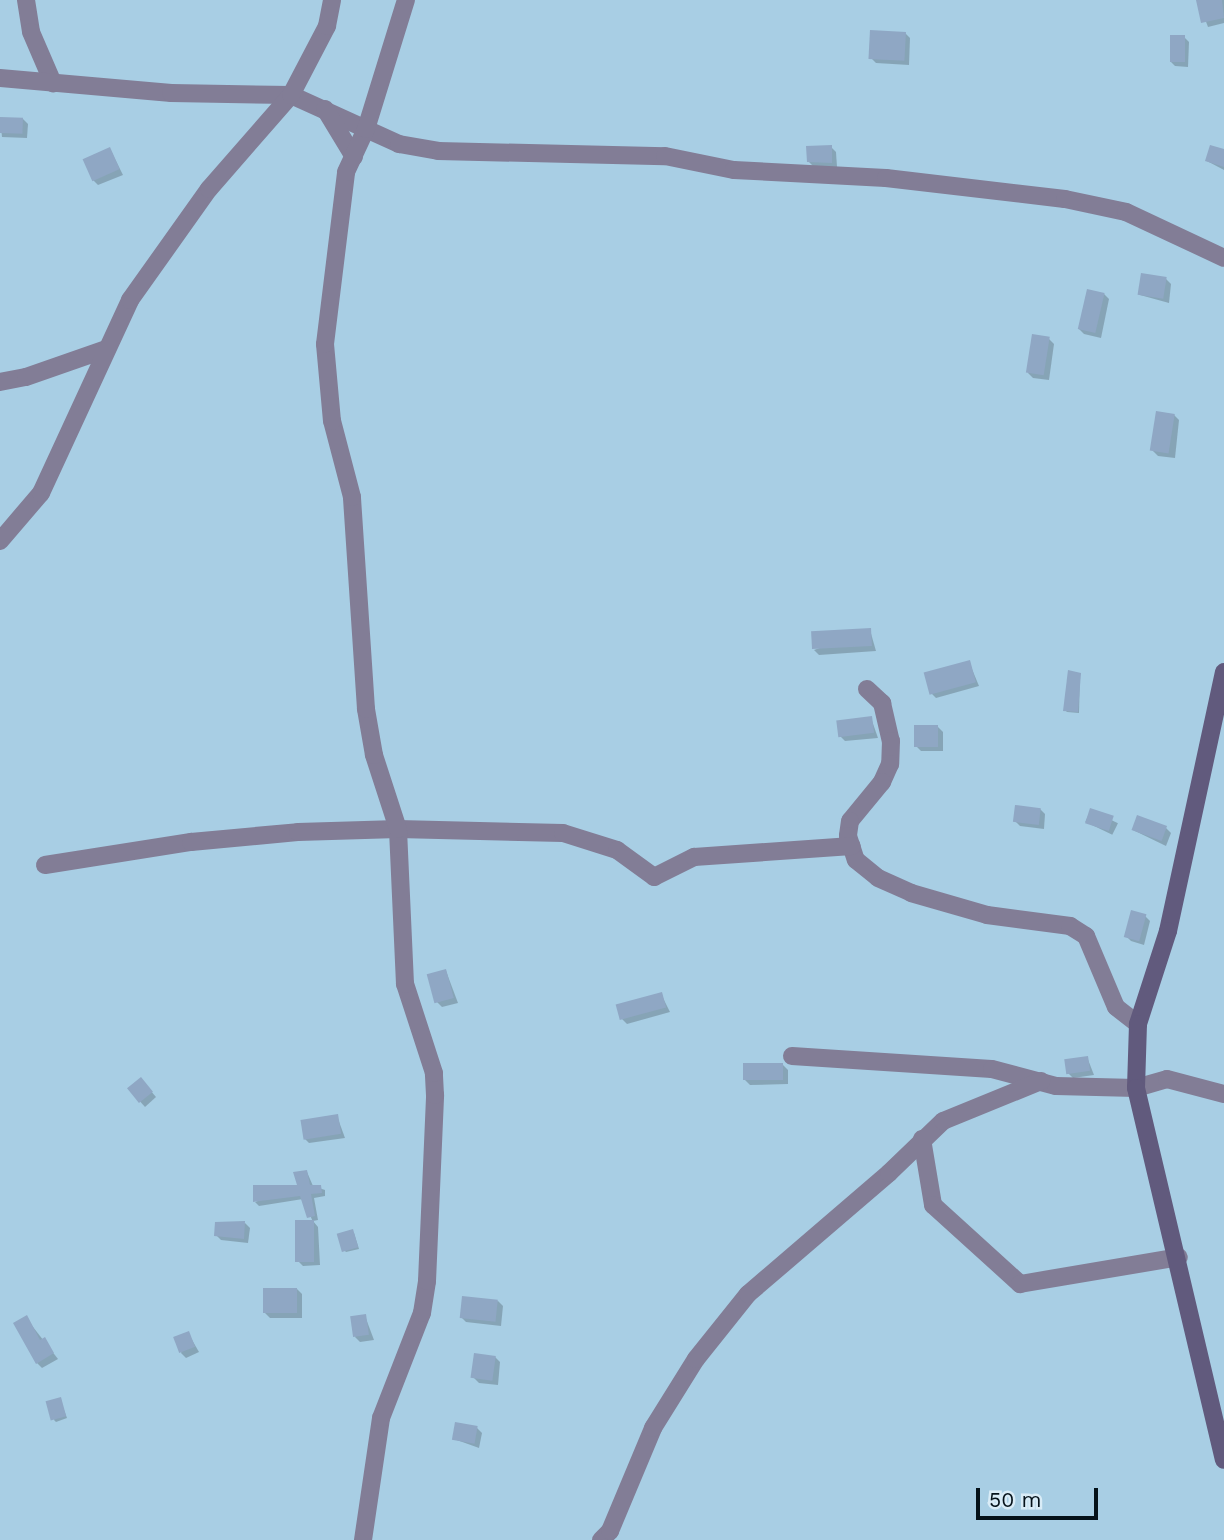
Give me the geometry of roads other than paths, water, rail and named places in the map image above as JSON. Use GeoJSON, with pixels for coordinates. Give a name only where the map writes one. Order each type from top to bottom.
{"type":"FeatureCollection","features":[{"type":"Feature","properties":{"kind":"main road"},"geometry":{"type":"LineString","coordinates":[[1224,672],[1168,931],[1138,1024],[1136,1087],[1179,1256],[1224,1460]]}},
{"type":"Feature","properties":{"kind":"street"},"geometry":{"type":"LineString","coordinates":[[26,0],[32,32],[53,83]]}},
{"type":"Feature","properties":{"kind":"street"},"geometry":{"type":"LineString","coordinates":[[0,541],[41,493],[130,300],[209,190],[291,95],[327,26],[332,0]]}},
{"type":"Feature","properties":{"kind":"street"},"geometry":{"type":"LineString","coordinates":[[363,1540],[382,1418],[422,1313],[427,1281],[434,1073],[405,984],[398,829],[374,755],[366,709],[352,497],[325,380],[338,215],[354,157],[366,130],[406,0]]}},
{"type":"Feature","properties":{"kind":"street"},"geometry":{"type":"LineString","coordinates":[[0,78],[171,93],[291,95],[400,144],[438,151],[664,156],[734,170],[886,178],[1065,199],[1126,212],[1224,258]]}},
{"type":"Feature","properties":{"kind":"street"},"geometry":{"type":"LineString","coordinates":[[325,109],[354,157]]}},
{"type":"Feature","properties":{"kind":"street"},"geometry":{"type":"LineString","coordinates":[[0,382],[26,377],[106,349]]}},
{"type":"Feature","properties":{"kind":"street"},"geometry":{"type":"LineString","coordinates":[[867,689],[883,703],[888,718],[890,764],[882,782],[850,821],[856,860],[871,872],[911,893],[987,915],[1070,926],[1086,936],[1116,1007],[1138,1024]]}},
{"type":"Feature","properties":{"kind":"street"},"geometry":{"type":"LineString","coordinates":[[46,865],[191,842],[299,832],[398,829],[563,832],[617,849],[654,877],[694,857],[852,846]]}},
{"type":"Feature","properties":{"kind":"street"},"geometry":{"type":"LineString","coordinates":[[792,1056],[992,1069],[1056,1086],[1136,1087],[1167,1079],[1224,1094]]}},
{"type":"Feature","properties":{"kind":"street"},"geometry":{"type":"LineString","coordinates":[[601,1540],[610,1531],[653,1428],[722,1326],[748,1294],[889,1173],[943,1121],[1041,1081]]}},
{"type":"Feature","properties":{"kind":"street"},"geometry":{"type":"LineString","coordinates":[[922,1139],[933,1205],[1020,1284],[1179,1256]]}}]}
